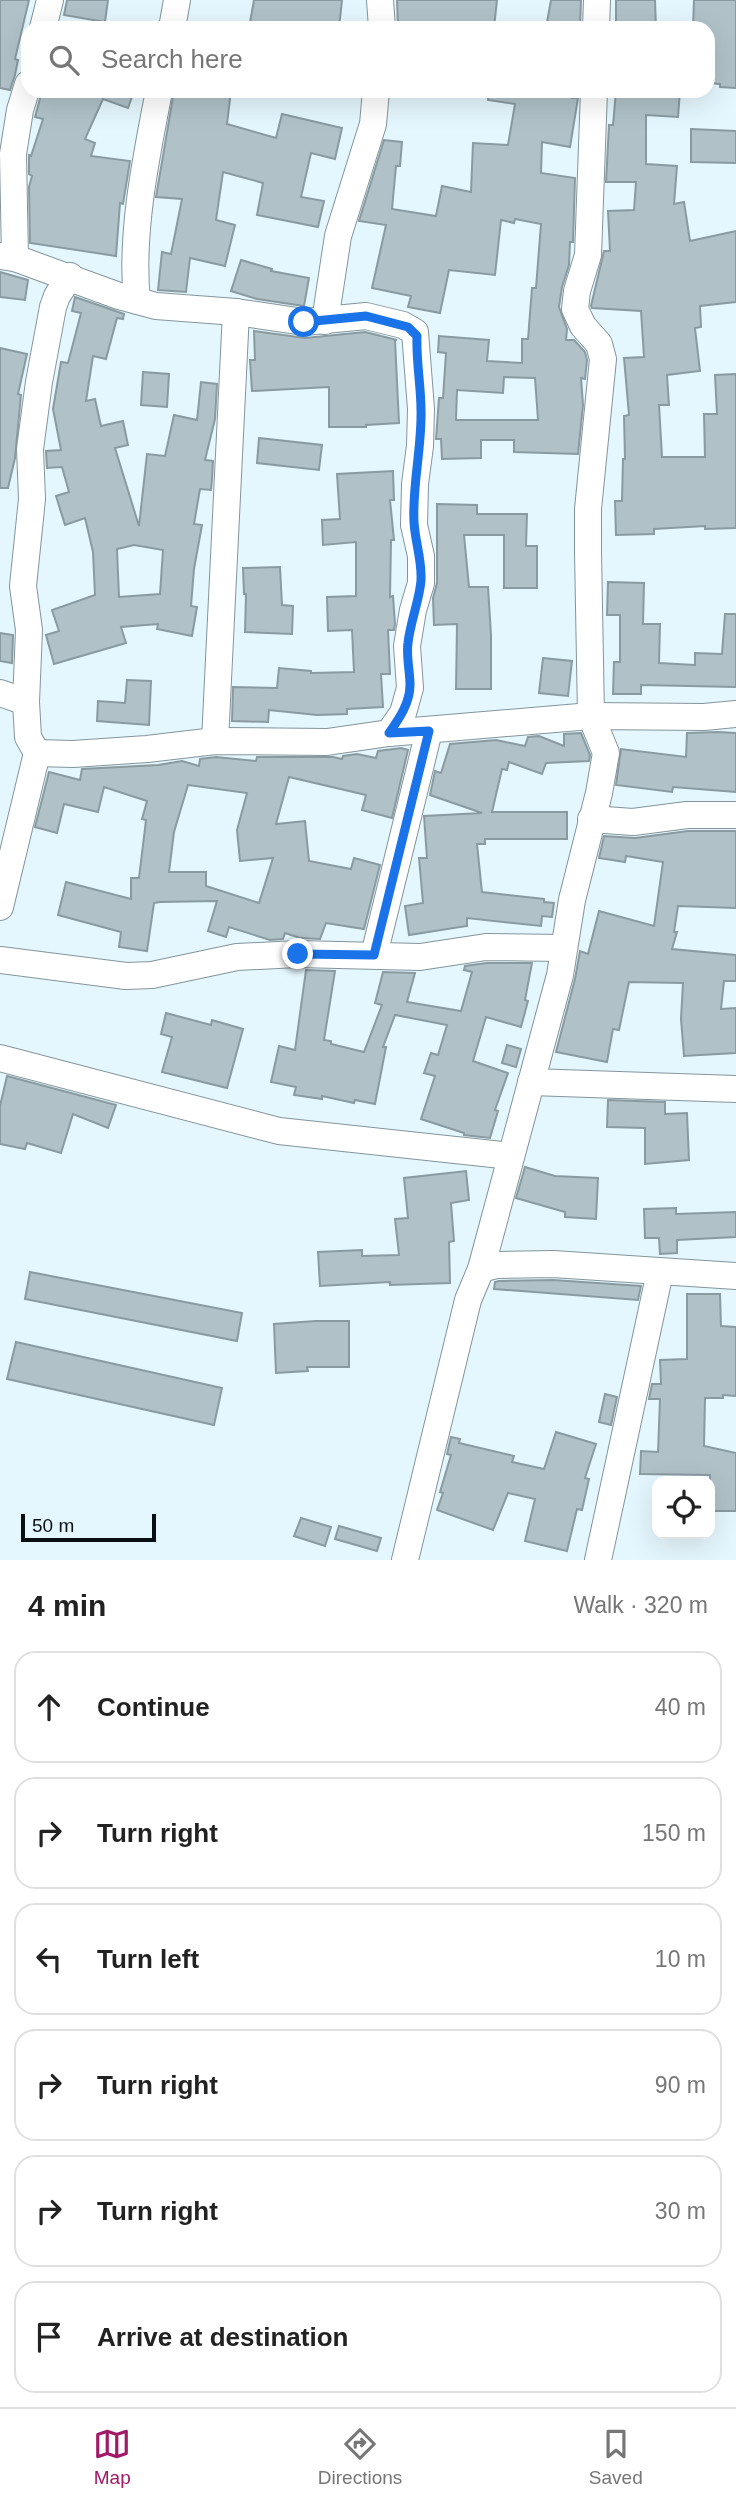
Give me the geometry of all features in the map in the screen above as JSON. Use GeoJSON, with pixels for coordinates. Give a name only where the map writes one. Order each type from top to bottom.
{"type":"FeatureCollection","features":[{"type":"Feature","properties":{"kind":"street"},"geometry":{"type":"LineString","coordinates":[[45,21],[50,0]]}},
{"type":"Feature","properties":{"kind":"street"},"geometry":{"type":"LineString","coordinates":[[173,21],[177,0]]}},
{"type":"Feature","properties":{"kind":"street"},"geometry":{"type":"LineString","coordinates":[[380,0],[382,21]]}},
{"type":"Feature","properties":{"kind":"street"},"geometry":{"type":"LineString","coordinates":[[596,21],[597,0]]}},
{"type":"Feature","properties":{"kind":"street"},"geometry":{"type":"LineString","coordinates":[[24,98],[13,154],[7,257],[156,306],[236,312],[304,322],[366,316],[408,327],[417,336],[416,368],[421,409],[414,525],[421,556],[421,583],[407,646],[410,688],[403,713],[389,733]]}},
{"type":"Feature","properties":{"kind":"street"},"geometry":{"type":"LineString","coordinates":[[128,299],[134,274],[142,196],[158,98]]}},
{"type":"Feature","properties":{"kind":"street"},"geometry":{"type":"LineString","coordinates":[[325,321],[338,236],[373,124],[375,98]]}},
{"type":"Feature","properties":{"kind":"street"},"geometry":{"type":"LineString","coordinates":[[405,1560],[468,1300],[481,1269],[560,975],[563,948],[606,753],[591,716],[588,509],[603,359],[599,344],[583,326],[575,309],[577,291],[588,255],[594,98]]}},
{"type":"Feature","properties":{"kind":"street"},"geometry":{"type":"LineString","coordinates":[[2,890],[37,753],[28,737],[26,702],[29,630],[23,586],[32,499],[30,449],[53,307],[69,276]]}},
{"type":"Feature","properties":{"kind":"street"},"geometry":{"type":"LineString","coordinates":[[215,741],[236,312]]}},
{"type":"Feature","properties":{"kind":"street"},"geometry":{"type":"LineString","coordinates":[[0,693],[26,702]]}},
{"type":"Feature","properties":{"kind":"street"},"geometry":{"type":"LineString","coordinates":[[37,753],[86,754],[215,741],[327,742],[389,733],[591,716],[704,717],[736,714]]}},
{"type":"Feature","properties":{"kind":"street"},"geometry":{"type":"LineString","coordinates":[[374,955],[429,731]]}},
{"type":"Feature","properties":{"kind":"street"},"geometry":{"type":"LineString","coordinates":[[591,819],[633,822],[687,815],[736,815]]}},
{"type":"Feature","properties":{"kind":"street"},"geometry":{"type":"LineString","coordinates":[[0,960],[126,976],[152,975],[237,957],[420,957],[486,947],[563,948]]}},
{"type":"Feature","properties":{"kind":"street"},"geometry":{"type":"LineString","coordinates":[[0,1058],[279,1131],[511,1156]]}},
{"type":"Feature","properties":{"kind":"street"},"geometry":{"type":"LineString","coordinates":[[531,1082],[736,1088]]}},
{"type":"Feature","properties":{"kind":"street"},"geometry":{"type":"LineString","coordinates":[[481,1269],[497,1265],[553,1264],[736,1276]]}},
{"type":"Feature","properties":{"kind":"street"},"geometry":{"type":"LineString","coordinates":[[598,1560],[660,1272]]}},
{"type":"Feature","properties":{"kind":"building"},"geometry":{"type":"Polygon","coordinates":[[[0,0],[29,0],[24,21],[21,21],[15,75],[10,90],[0,88],[0,0]]]}},
{"type":"Feature","properties":{"kind":"building"},"geometry":{"type":"Polygon","coordinates":[[[67,0],[108,0],[105,21],[64,15],[67,0]]]}},
{"type":"Feature","properties":{"kind":"building"},"geometry":{"type":"Polygon","coordinates":[[[254,0],[342,0],[340,21],[250,21],[254,0]]]}},
{"type":"Feature","properties":{"kind":"building"},"geometry":{"type":"Polygon","coordinates":[[[397,0],[497,0],[495,21],[398,21],[397,0]]]}},
{"type":"Feature","properties":{"kind":"building"},"geometry":{"type":"Polygon","coordinates":[[[551,0],[581,0],[580,21],[547,21],[551,0]]]}},
{"type":"Feature","properties":{"kind":"building"},"geometry":{"type":"Polygon","coordinates":[[[616,0],[655,0],[656,21],[616,21],[616,0]]]}},
{"type":"Feature","properties":{"kind":"building"},"geometry":{"type":"Polygon","coordinates":[[[694,0],[736,0],[736,88],[720,87],[720,84],[715,84],[715,21],[693,21],[694,0]]]}},
{"type":"Feature","properties":{"kind":"building"},"geometry":{"type":"Polygon","coordinates":[[[40,98],[132,98],[128,108],[103,99],[85,139],[95,143],[91,156],[130,161],[123,204],[120,203],[116,256],[30,243],[29,187],[32,176],[29,174],[29,155],[31,156],[43,119],[35,117],[40,98]]]}},
{"type":"Feature","properties":{"kind":"building"},"geometry":{"type":"Polygon","coordinates":[[[173,98],[230,98],[227,124],[276,138],[282,114],[342,128],[335,159],[311,153],[301,197],[324,201],[318,227],[257,215],[263,183],[223,172],[216,220],[235,225],[225,266],[190,258],[186,292],[158,290],[162,252],[171,254],[182,199],[156,197],[173,98]]]}},
{"type":"Feature","properties":{"kind":"building"},"geometry":{"type":"Polygon","coordinates":[[[488,98],[578,98],[570,147],[542,142],[541,173],[575,178],[573,242],[570,242],[569,265],[559,307],[567,329],[566,340],[574,340],[585,352],[587,360],[585,379],[581,378],[583,405],[578,454],[514,452],[514,440],[481,440],[481,458],[442,459],[441,439],[436,439],[439,398],[443,398],[446,353],[438,352],[439,336],[489,340],[487,361],[522,363],[522,339],[528,339],[532,288],[536,288],[541,224],[515,219],[514,223],[501,220],[495,275],[449,270],[440,313],[408,307],[411,296],[372,288],[386,225],[359,221],[384,140],[402,142],[400,166],[396,166],[392,209],[436,216],[442,186],[471,192],[473,143],[508,145],[515,104],[488,98]],[[504,377],[503,393],[457,390],[456,420],[538,420],[535,378],[504,377]]]}},
{"type":"Feature","properties":{"kind":"building"},"geometry":{"type":"Polygon","coordinates":[[[615,98],[679,98],[678,117],[646,115],[646,164],[677,166],[674,204],[684,202],[690,241],[736,231],[736,302],[700,306],[701,327],[695,328],[700,371],[667,375],[669,405],[659,405],[662,457],[705,457],[704,414],[717,414],[715,375],[736,374],[736,528],[705,529],[705,526],[654,529],[654,534],[616,535],[615,501],[622,501],[625,459],[624,416],[629,415],[624,358],[644,357],[641,311],[591,306],[604,251],[610,251],[608,211],[634,210],[636,182],[606,182],[609,125],[613,125],[615,98]]]}},
{"type":"Feature","properties":{"kind":"building"},"geometry":{"type":"Polygon","coordinates":[[[691,129],[736,131],[736,163],[691,162],[691,129]]]}},
{"type":"Feature","properties":{"kind":"building"},"geometry":{"type":"Polygon","coordinates":[[[241,260],[272,269],[271,271],[309,278],[304,306],[257,299],[231,291],[241,260]]]}},
{"type":"Feature","properties":{"kind":"building"},"geometry":{"type":"Polygon","coordinates":[[[0,272],[28,280],[25,300],[0,297],[0,272]]]}},
{"type":"Feature","properties":{"kind":"building"},"geometry":{"type":"Polygon","coordinates":[[[75,297],[124,314],[123,319],[117,318],[106,359],[93,356],[86,401],[95,399],[101,426],[123,421],[128,445],[115,448],[139,526],[147,454],[165,456],[174,415],[197,420],[201,382],[217,384],[215,419],[205,460],[213,461],[211,490],[200,489],[194,524],[202,525],[194,569],[191,606],[197,607],[192,636],[157,629],[158,624],[121,627],[126,643],[54,664],[46,635],[59,631],[52,610],[95,595],[93,552],[85,518],[65,525],[56,496],[69,492],[62,467],[47,468],[46,451],[61,450],[53,409],[61,362],[68,363],[81,313],[72,311],[75,297]],[[134,545],[117,549],[119,597],[160,594],[163,550],[134,545]]]}},
{"type":"Feature","properties":{"kind":"building"},"geometry":{"type":"Polygon","coordinates":[[[254,331],[305,338],[365,332],[397,340],[399,423],[366,427],[329,427],[329,387],[252,391],[250,360],[255,360],[254,331]]]}},
{"type":"Feature","properties":{"kind":"building"},"geometry":{"type":"Polygon","coordinates":[[[0,348],[27,354],[18,394],[21,395],[15,458],[8,488],[0,488],[0,348]]]}},
{"type":"Feature","properties":{"kind":"building"},"geometry":{"type":"Polygon","coordinates":[[[143,372],[169,374],[167,407],[141,405],[143,372]]]}},
{"type":"Feature","properties":{"kind":"building"},"geometry":{"type":"Polygon","coordinates":[[[259,438],[322,445],[319,470],[257,463],[259,438]]]}},
{"type":"Feature","properties":{"kind":"building"},"geometry":{"type":"Polygon","coordinates":[[[393,471],[394,500],[390,500],[394,540],[391,540],[390,597],[393,596],[395,624],[394,630],[388,630],[390,674],[381,674],[383,707],[347,709],[347,714],[317,715],[269,710],[268,722],[232,721],[233,687],[277,688],[279,668],[311,673],[354,672],[352,630],[328,631],[327,597],[356,596],[356,542],[323,545],[322,520],[340,519],[337,474],[393,471]]]}},
{"type":"Feature","properties":{"kind":"building"},"geometry":{"type":"Polygon","coordinates":[[[437,504],[477,505],[477,514],[527,514],[526,546],[537,546],[537,588],[504,588],[504,535],[464,535],[469,587],[488,587],[491,689],[456,689],[457,624],[434,625],[437,504]]]}},
{"type":"Feature","properties":{"kind":"building"},"geometry":{"type":"Polygon","coordinates":[[[280,567],[282,605],[293,606],[292,634],[245,632],[246,594],[243,568],[280,567]]]}},
{"type":"Feature","properties":{"kind":"building"},"geometry":{"type":"Polygon","coordinates":[[[608,582],[644,583],[643,624],[660,624],[659,663],[695,665],[695,653],[722,654],[725,614],[736,614],[736,687],[641,685],[641,694],[613,694],[614,662],[620,662],[620,615],[607,615],[608,582]]]}},
{"type":"Feature","properties":{"kind":"building"},"geometry":{"type":"Polygon","coordinates":[[[0,633],[13,635],[12,663],[0,661],[0,633]]]}},
{"type":"Feature","properties":{"kind":"building"},"geometry":{"type":"Polygon","coordinates":[[[543,658],[572,661],[568,696],[539,693],[543,658]]]}},
{"type":"Feature","properties":{"kind":"building"},"geometry":{"type":"Polygon","coordinates":[[[127,680],[151,681],[149,725],[97,721],[98,701],[125,703],[127,680]]]}},
{"type":"Feature","properties":{"kind":"building"},"geometry":{"type":"Polygon","coordinates":[[[581,733],[590,755],[589,761],[546,763],[542,774],[509,762],[507,770],[502,769],[492,812],[567,812],[567,839],[485,839],[485,844],[477,844],[482,892],[544,899],[544,902],[554,903],[552,917],[542,916],[541,926],[467,918],[467,926],[409,935],[405,906],[423,903],[419,858],[427,858],[424,816],[482,813],[430,795],[435,771],[441,773],[450,744],[496,740],[525,746],[528,737],[539,736],[564,746],[564,734],[581,733]]]}},
{"type":"Feature","properties":{"kind":"building"},"geometry":{"type":"Polygon","coordinates":[[[687,733],[736,733],[736,792],[673,787],[672,792],[616,785],[621,749],[686,757],[687,733]]]}},
{"type":"Feature","properties":{"kind":"building"},"geometry":{"type":"Polygon","coordinates":[[[401,748],[408,750],[392,818],[362,810],[366,795],[289,777],[276,824],[305,821],[309,861],[351,869],[354,858],[380,865],[364,929],[326,923],[320,939],[300,938],[285,933],[283,939],[270,940],[229,927],[226,937],[208,931],[217,901],[160,902],[154,903],[147,951],[119,947],[121,932],[58,915],[66,882],[131,899],[131,878],[139,878],[146,820],[142,819],[147,801],[104,787],[98,812],[64,804],[57,833],[35,827],[49,772],[80,780],[82,769],[182,761],[199,766],[200,759],[216,757],[256,761],[257,757],[342,759],[343,756],[357,754],[376,758],[378,751],[401,748]],[[188,785],[174,832],[169,872],[206,872],[206,886],[259,903],[273,858],[240,861],[237,830],[247,793],[188,785]]]}},
{"type":"Feature","properties":{"kind":"building"},"geometry":{"type":"Polygon","coordinates":[[[688,831],[736,831],[736,908],[678,906],[674,932],[677,932],[672,949],[736,955],[736,981],[724,981],[721,1009],[736,1008],[736,1053],[684,1056],[681,1019],[683,983],[629,982],[619,1030],[613,1029],[607,1062],[556,1052],[580,951],[588,954],[599,911],[654,926],[663,862],[626,856],[625,862],[599,858],[604,836],[635,838],[688,831]]]}},
{"type":"Feature","properties":{"kind":"building"},"geometry":{"type":"Polygon","coordinates":[[[532,963],[525,1000],[528,1001],[521,1027],[486,1017],[473,1061],[508,1073],[495,1110],[498,1111],[490,1138],[464,1135],[421,1119],[435,1076],[424,1073],[431,1053],[438,1055],[447,1025],[395,1015],[383,1047],[386,1047],[375,1104],[294,1095],[296,1087],[271,1082],[279,1046],[295,1050],[306,970],[335,971],[324,1040],[364,1052],[382,1005],[375,1003],[383,972],[415,973],[407,1002],[461,1011],[472,972],[464,970],[465,966],[532,963]]]}},
{"type":"Feature","properties":{"kind":"building"},"geometry":{"type":"Polygon","coordinates":[[[166,1013],[211,1025],[212,1020],[243,1029],[227,1088],[162,1072],[172,1037],[161,1034],[166,1013]]]}},
{"type":"Feature","properties":{"kind":"building"},"geometry":{"type":"Polygon","coordinates":[[[507,1045],[521,1049],[516,1067],[502,1063],[507,1045]]]}},
{"type":"Feature","properties":{"kind":"building"},"geometry":{"type":"Polygon","coordinates":[[[7,1076],[116,1105],[108,1128],[73,1114],[61,1153],[27,1143],[25,1149],[0,1144],[0,1106],[7,1076]]]}},
{"type":"Feature","properties":{"kind":"building"},"geometry":{"type":"Polygon","coordinates":[[[608,1100],[665,1102],[665,1114],[687,1113],[689,1160],[645,1164],[645,1128],[607,1127],[608,1100]]]}},
{"type":"Feature","properties":{"kind":"building"},"geometry":{"type":"Polygon","coordinates":[[[525,1167],[555,1176],[598,1178],[596,1219],[565,1217],[565,1212],[516,1198],[525,1167]]]}},
{"type":"Feature","properties":{"kind":"building"},"geometry":{"type":"Polygon","coordinates":[[[466,1171],[469,1200],[451,1203],[454,1241],[449,1242],[450,1283],[390,1285],[390,1282],[320,1286],[318,1252],[362,1250],[362,1256],[399,1255],[395,1219],[408,1218],[404,1178],[466,1171]]]}},
{"type":"Feature","properties":{"kind":"building"},"geometry":{"type":"Polygon","coordinates":[[[676,1208],[676,1214],[736,1212],[736,1237],[677,1240],[677,1253],[660,1254],[659,1238],[645,1238],[644,1209],[676,1208]]]}},
{"type":"Feature","properties":{"kind":"building"},"geometry":{"type":"Polygon","coordinates":[[[30,1272],[242,1313],[237,1341],[25,1299],[30,1272]]]}},
{"type":"Feature","properties":{"kind":"building"},"geometry":{"type":"Polygon","coordinates":[[[553,1280],[641,1286],[638,1300],[494,1289],[495,1282],[499,1281],[553,1280]]]}},
{"type":"Feature","properties":{"kind":"building"},"geometry":{"type":"Polygon","coordinates":[[[687,1294],[720,1294],[721,1326],[736,1327],[736,1396],[705,1398],[704,1446],[736,1453],[736,1511],[715,1511],[715,1476],[640,1474],[641,1451],[658,1452],[660,1399],[649,1399],[652,1384],[661,1384],[660,1360],[687,1359],[687,1294]]]}},
{"type":"Feature","properties":{"kind":"building"},"geometry":{"type":"Polygon","coordinates":[[[349,1321],[349,1367],[307,1367],[308,1371],[276,1373],[274,1324],[349,1321]]]}},
{"type":"Feature","properties":{"kind":"building"},"geometry":{"type":"Polygon","coordinates":[[[16,1342],[222,1388],[214,1425],[7,1379],[16,1342]]]}},
{"type":"Feature","properties":{"kind":"building"},"geometry":{"type":"Polygon","coordinates":[[[605,1394],[617,1397],[611,1425],[599,1422],[605,1394]]]}},
{"type":"Feature","properties":{"kind":"building"},"geometry":{"type":"Polygon","coordinates":[[[556,1432],[596,1444],[585,1478],[589,1479],[582,1510],[577,1509],[567,1551],[525,1541],[535,1499],[508,1493],[493,1530],[437,1510],[451,1455],[447,1454],[451,1437],[460,1439],[459,1443],[514,1456],[512,1462],[544,1469],[556,1432]]]}},
{"type":"Feature","properties":{"kind":"building"},"geometry":{"type":"Polygon","coordinates":[[[301,1518],[331,1527],[325,1546],[294,1536],[301,1518]]]}},
{"type":"Feature","properties":{"kind":"building"},"geometry":{"type":"Polygon","coordinates":[[[339,1526],[381,1538],[377,1551],[335,1539],[339,1526]]]}},
{"type":"Feature","properties":{"kind":"route"},"geometry":{"type":"LineString","coordinates":[[298,954],[374,955],[429,731],[389,733],[403,713],[410,688],[407,646],[421,583],[421,556],[414,525],[421,409],[416,368],[417,336],[408,327],[366,316],[304,322]]}}]}
